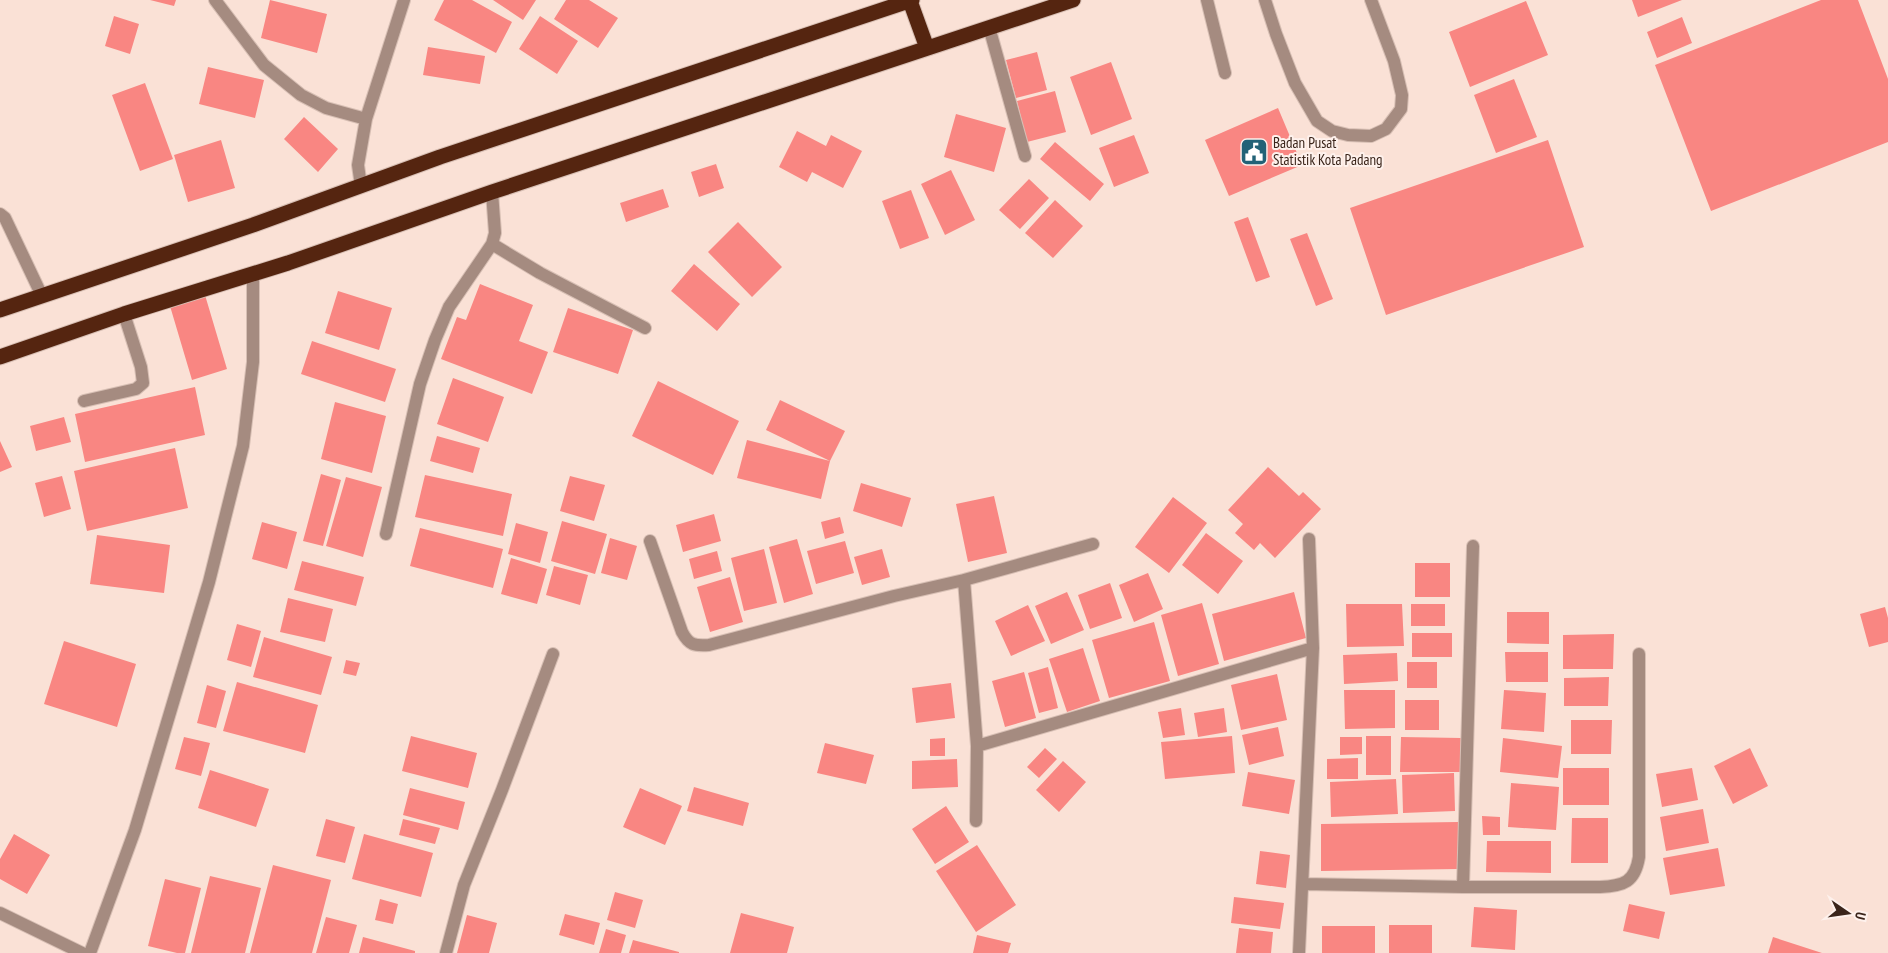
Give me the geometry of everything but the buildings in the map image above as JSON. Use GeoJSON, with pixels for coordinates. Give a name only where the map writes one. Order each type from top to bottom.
{"type":"FeatureCollection","features":[{"type":"Feature","properties":{"kind":"highway"},"geometry":{"type":"LineString","coordinates":[[0,310],[253,226],[440,157],[911,0],[927,48]]}},
{"type":"Feature","properties":{"kind":"highway"},"geometry":{"type":"LineString","coordinates":[[0,357],[124,314],[252,274],[492,192],[724,117],[1073,0]]}},
{"type":"Feature","properties":{"kind":"street"},"geometry":{"type":"LineString","coordinates":[[215,0],[264,65],[301,95],[326,108],[366,119]]}},
{"type":"Feature","properties":{"kind":"street"},"geometry":{"type":"LineString","coordinates":[[361,186],[358,165],[366,119],[404,0]]}},
{"type":"Feature","properties":{"kind":"street"},"geometry":{"type":"LineString","coordinates":[[1207,0],[1225,73]]}},
{"type":"Feature","properties":{"kind":"street"},"geometry":{"type":"LineString","coordinates":[[1266,0],[1276,34],[1295,83],[1317,121],[1332,131],[1348,136],[1371,136],[1386,129],[1401,109],[1402,95],[1394,61],[1371,0]]}},
{"type":"Feature","properties":{"kind":"street"},"geometry":{"type":"LineString","coordinates":[[989,27],[1025,156]]}},
{"type":"Feature","properties":{"kind":"street"},"geometry":{"type":"LineString","coordinates":[[386,534],[420,384],[435,340],[448,307],[483,260],[492,244],[495,233],[492,192]]}},
{"type":"Feature","properties":{"kind":"street"},"geometry":{"type":"LineString","coordinates":[[0,214],[5,218],[42,296]]}},
{"type":"Feature","properties":{"kind":"street"},"geometry":{"type":"LineString","coordinates":[[492,244],[540,273],[645,328]]}},
{"type":"Feature","properties":{"kind":"street"},"geometry":{"type":"LineString","coordinates":[[90,953],[135,830],[209,582],[244,446],[253,362],[252,274]]}},
{"type":"Feature","properties":{"kind":"street"},"geometry":{"type":"LineString","coordinates":[[84,401],[136,389],[143,383],[141,367],[124,314]]}},
{"type":"Feature","properties":{"kind":"street"},"geometry":{"type":"LineString","coordinates":[[1299,953],[1313,648],[1309,539]]}},
{"type":"Feature","properties":{"kind":"street"},"geometry":{"type":"LineString","coordinates":[[650,541],[682,632],[686,640],[698,646],[709,645],[894,596],[964,580],[1093,544]]}},
{"type":"Feature","properties":{"kind":"street"},"geometry":{"type":"LineString","coordinates":[[1463,887],[1473,546]]}},
{"type":"Feature","properties":{"kind":"street"},"geometry":{"type":"LineString","coordinates":[[964,580],[977,746],[976,821]]}},
{"type":"Feature","properties":{"kind":"street"},"geometry":{"type":"LineString","coordinates":[[977,746],[1313,648]]}},
{"type":"Feature","properties":{"kind":"street"},"geometry":{"type":"LineString","coordinates":[[446,953],[464,885],[553,654]]}},
{"type":"Feature","properties":{"kind":"street"},"geometry":{"type":"LineString","coordinates":[[1303,884],[1463,887],[1615,886],[1628,881],[1637,872],[1639,857],[1639,654]]}},
{"type":"Feature","properties":{"kind":"street"},"geometry":{"type":"LineString","coordinates":[[0,913],[82,953]]}},
{"type":"Feature","properties":{"kind":"place","name":"Badan Pusat Statistik Kota Padang"},"geometry":{"type":"Point","coordinates":[1254,152]}}]}
